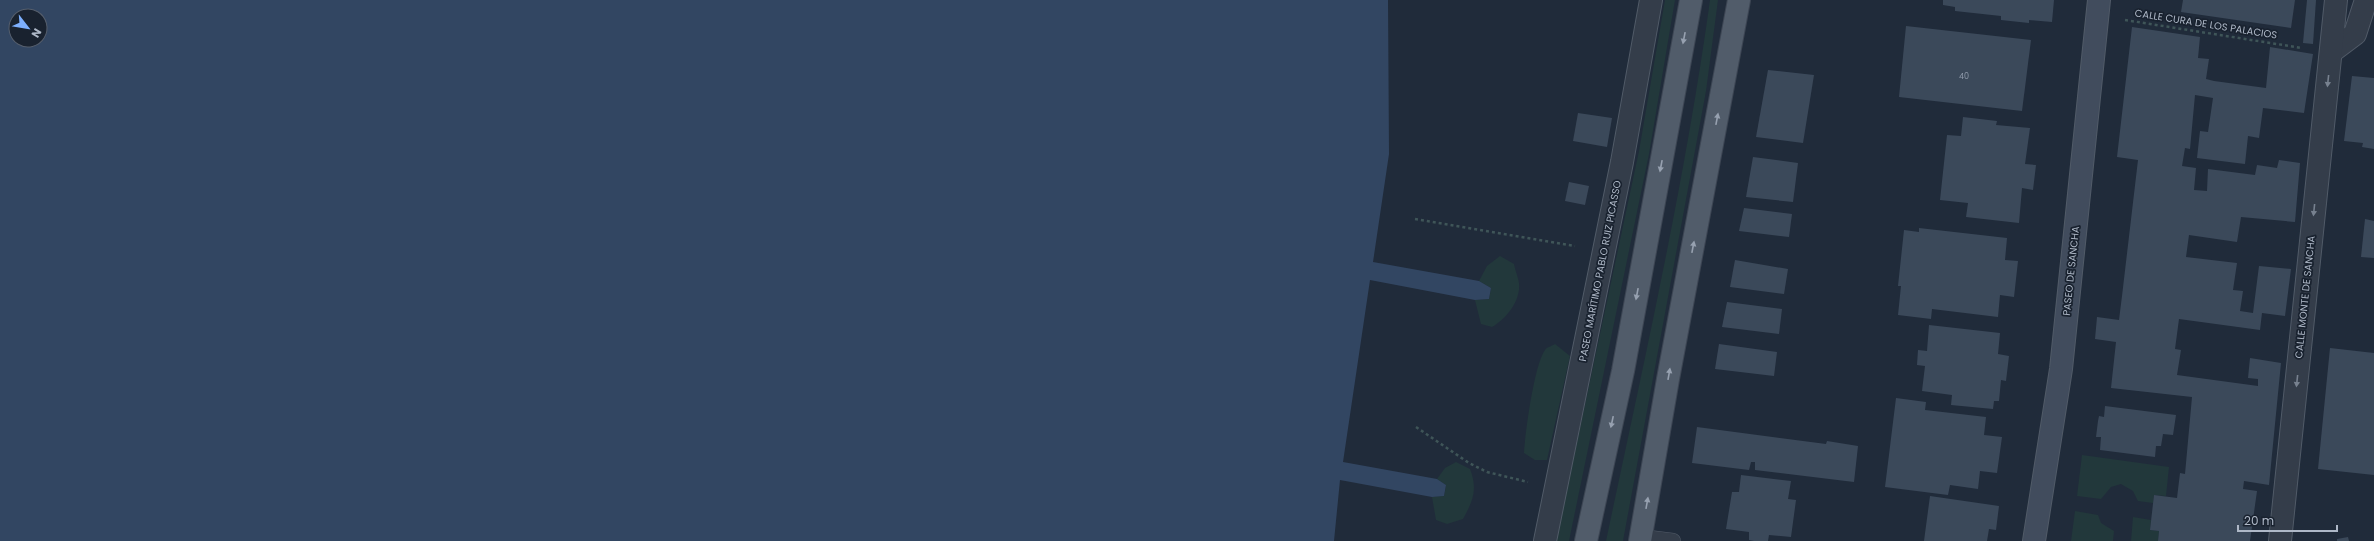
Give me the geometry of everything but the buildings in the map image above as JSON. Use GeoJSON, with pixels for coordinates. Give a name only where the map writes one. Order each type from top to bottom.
{"type":"FeatureCollection","features":[{"type":"Feature","properties":{"kind":"main road"},"geometry":{"type":"LineString","coordinates":[[1586,541],[1623,371],[1691,0]]}},
{"type":"Feature","properties":{"kind":"main road"},"geometry":{"type":"LineString","coordinates":[[1641,539],[1668,379],[1739,0]]}},
{"type":"Feature","properties":{"kind":"main road","name":"PASEO DE SANCHA"},"geometry":{"type":"LineString","coordinates":[[2034,541],[2061,370],[2098,8]]}},
{"type":"Feature","properties":{"kind":"street","name":"PASEO MARÍTIMO PABLO RUIZ PICASSO"},"geometry":{"type":"LineString","coordinates":[[1545,541],[1622,162],[1651,0]]}},
{"type":"Feature","properties":{"kind":"street","name":"CALLE MONTE DE SANCHA"},"geometry":{"type":"LineString","coordinates":[[2280,541],[2336,0]]}},
{"type":"Feature","properties":{"kind":"street"},"geometry":{"type":"LineString","coordinates":[[2331,52],[2355,34],[2366,0]]}},
{"type":"Feature","properties":{"kind":"lane"},"geometry":{"type":"LineString","coordinates":[[1641,539],[1673,541]]}},
{"type":"Feature","properties":{"kind":"path","name":"CALLE CURA DE LOS PALACIOS"},"geometry":{"type":"LineString","coordinates":[[2098,8],[2306,48]]}},
{"type":"Feature","properties":{"kind":"path"},"geometry":{"type":"LineString","coordinates":[[1416,219],[1576,246]]}},
{"type":"Feature","properties":{"kind":"path"},"geometry":{"type":"LineString","coordinates":[[1416,427],[1469,463],[1487,472],[1531,482]]}},
{"type":"Feature","properties":{"kind":"green space"},"geometry":{"type":"Polygon","coordinates":[[[1665,0],[1675,0],[1649,154],[1569,541],[1556,541],[1639,151],[1665,0]]]}},
{"type":"Feature","properties":{"kind":"green space"},"geometry":{"type":"Polygon","coordinates":[[[1710,0],[1718,0],[1706,91],[1623,541],[1606,541],[1676,204],[1689,136],[1710,0]]]}},
{"type":"Feature","properties":{"kind":"green space"},"geometry":{"type":"Polygon","coordinates":[[[1500,256],[1514,264],[1519,283],[1519,290],[1512,309],[1492,327],[1481,324],[1475,300],[1489,299],[1491,288],[1479,281],[1487,266],[1500,256]]]}},
{"type":"Feature","properties":{"kind":"green space"},"geometry":{"type":"Polygon","coordinates":[[[1555,344],[1570,356],[1547,460],[1535,460],[1524,453],[1531,400],[1541,358],[1548,347],[1555,344]]]}},
{"type":"Feature","properties":{"kind":"green space"},"geometry":{"type":"Polygon","coordinates":[[[2082,455],[2169,467],[2166,496],[2154,495],[2153,503],[2138,501],[2133,491],[2121,484],[2111,487],[2101,499],[2077,496],[2082,455]]]}},
{"type":"Feature","properties":{"kind":"green space"},"geometry":{"type":"Polygon","coordinates":[[[1456,462],[1470,469],[1474,489],[1472,501],[1463,519],[1447,524],[1436,520],[1432,497],[1444,496],[1446,485],[1437,479],[1445,468],[1456,462]]]}},
{"type":"Feature","properties":{"kind":"green space"},"geometry":{"type":"Polygon","coordinates":[[[2075,511],[2098,515],[2101,523],[2114,531],[2113,541],[2071,541],[2075,511]]]}},
{"type":"Feature","properties":{"kind":"green space"},"geometry":{"type":"Polygon","coordinates":[[[2133,517],[2151,520],[2150,530],[2159,531],[2158,541],[2131,541],[2133,517]]]}},
{"type":"Feature","properties":{"kind":"water"},"geometry":{"type":"Polygon","coordinates":[[[0,0],[1388,0],[1389,154],[1373,262],[1479,281],[1491,288],[1489,299],[1475,300],[1370,280],[1343,462],[1437,479],[1446,485],[1444,496],[1432,497],[1340,480],[1334,541],[0,541],[0,0]]]}}]}
